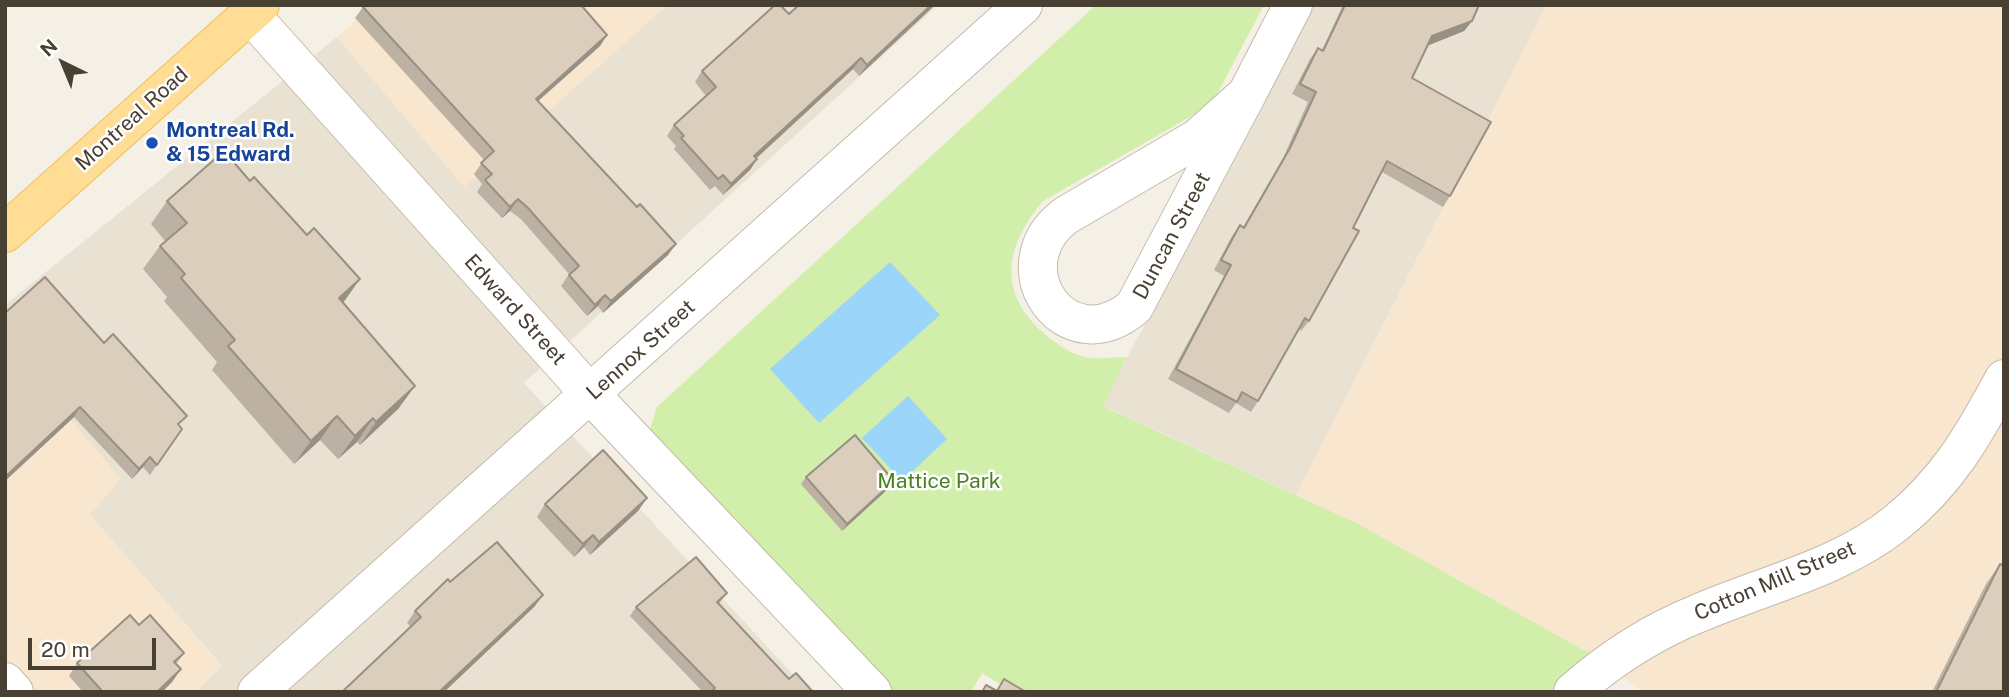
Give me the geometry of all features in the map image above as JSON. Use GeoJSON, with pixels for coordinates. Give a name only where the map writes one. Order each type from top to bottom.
{"type":"FeatureCollection","features":[{"type":"Feature","properties":{"kind":"main road","name":"Montreal Road"},"geometry":{"type":"LineString","coordinates":[[5,233],[255,9]]}},
{"type":"Feature","properties":{"kind":"street","name":"Lennox Street"},"geometry":{"type":"LineString","coordinates":[[257,692],[1023,5]]}},
{"type":"Feature","properties":{"kind":"street","name":"Duncan Street"},"geometry":{"type":"LineString","coordinates":[[1247,94],[1198,138],[1065,216],[1053,227],[1041,247],[1037,272],[1043,295],[1058,312],[1078,323],[1101,325],[1134,307],[1247,94],[1293,5]]}},
{"type":"Feature","properties":{"kind":"street","name":"Edward Street"},"geometry":{"type":"LineString","coordinates":[[255,9],[591,395],[872,692]]}},
{"type":"Feature","properties":{"kind":"street","name":"Cotton Mill Street"},"geometry":{"type":"LineString","coordinates":[[1573,692],[1609,660],[1665,629],[1813,569],[1861,546],[1894,524],[1948,474],[1966,448],[2004,379]]}},
{"type":"Feature","properties":{"kind":"street"},"geometry":{"type":"LineString","coordinates":[[5,682],[14,692]]}},
{"type":"Feature","properties":{"kind":"shaded area"},"geometry":{"type":"Polygon","coordinates":[[[373,5],[667,5],[464,187],[337,37],[373,5]]]}},
{"type":"Feature","properties":{"kind":"shaded area"},"geometry":{"type":"Polygon","coordinates":[[[667,5],[938,5],[524,383],[809,692],[195,692],[222,666],[90,515],[5,343],[5,305],[337,37],[464,186],[667,5]]]}},
{"type":"Feature","properties":{"kind":"shaded area"},"geometry":{"type":"Polygon","coordinates":[[[1314,5],[1547,5],[1296,495],[1102,405],[1314,5]]]}},
{"type":"Feature","properties":{"kind":"shaded area"},"geometry":{"type":"Polygon","coordinates":[[[1547,5],[2004,5],[2004,692],[1643,692],[1596,657],[1296,495],[1547,5]]]}},
{"type":"Feature","properties":{"kind":"shaded area"},"geometry":{"type":"Polygon","coordinates":[[[5,343],[121,479],[90,515],[222,667],[195,692],[5,692],[5,343]]]}},
{"type":"Feature","properties":{"kind":"green space","name":"Mattice Park"},"geometry":{"type":"Polygon","coordinates":[[[1096,5],[1264,5],[1215,98],[1202,110],[1043,201],[1022,232],[1012,265],[1012,281],[1025,313],[1049,338],[1078,355],[1094,358],[1127,357],[1103,406],[1358,524],[1596,657],[1554,692],[1013,692],[982,673],[971,692],[886,692],[655,438],[650,429],[657,407],[1096,5]]]}},
{"type":"Feature","properties":{"kind":"water"},"geometry":{"type":"Polygon","coordinates":[[[890,262],[940,315],[819,423],[770,369],[890,262]]]}},
{"type":"Feature","properties":{"kind":"water"},"geometry":{"type":"Polygon","coordinates":[[[908,396],[947,439],[902,481],[862,438],[908,396]]]}},
{"type":"Feature","properties":{"kind":"building"},"geometry":{"type":"Polygon","coordinates":[[[581,5],[607,35],[536,99],[637,207],[640,204],[676,244],[611,301],[605,295],[595,305],[569,275],[579,266],[528,208],[518,199],[510,207],[485,180],[492,174],[481,163],[494,151],[363,7],[581,5]]]}},
{"type":"Feature","properties":{"kind":"building"},"geometry":{"type":"Polygon","coordinates":[[[775,5],[780,5],[789,14],[799,5],[931,5],[867,65],[861,58],[754,156],[757,159],[731,184],[723,175],[718,179],[681,138],[684,136],[674,125],[716,87],[702,71],[775,5]]]}},
{"type":"Feature","properties":{"kind":"building"},"geometry":{"type":"Polygon","coordinates":[[[1345,5],[1479,5],[1472,21],[1432,36],[1412,78],[1491,122],[1450,196],[1387,161],[1353,228],[1359,231],[1309,321],[1305,318],[1258,401],[1242,392],[1237,402],[1176,369],[1231,265],[1221,260],[1240,225],[1244,228],[1290,148],[1316,92],[1300,84],[1318,48],[1323,51],[1345,5]]]}},
{"type":"Feature","properties":{"kind":"building"},"geometry":{"type":"Polygon","coordinates":[[[224,151],[250,181],[254,177],[307,235],[314,228],[360,279],[339,298],[415,386],[376,422],[373,418],[355,436],[337,416],[311,441],[228,346],[235,340],[181,278],[185,274],[160,246],[187,223],[167,201],[224,151]]]}},
{"type":"Feature","properties":{"kind":"building"},"geometry":{"type":"Polygon","coordinates":[[[45,277],[104,343],[113,334],[187,416],[178,424],[182,429],[157,465],[150,457],[139,469],[80,407],[5,477],[5,313],[45,277]]]}},
{"type":"Feature","properties":{"kind":"building"},"geometry":{"type":"Polygon","coordinates":[[[855,435],[894,481],[847,524],[806,477],[855,435]]]}},
{"type":"Feature","properties":{"kind":"building"},"geometry":{"type":"Polygon","coordinates":[[[603,450],[647,498],[599,542],[593,535],[583,544],[545,504],[603,450]]]}},
{"type":"Feature","properties":{"kind":"building"},"geometry":{"type":"Polygon","coordinates":[[[497,542],[543,595],[439,692],[342,692],[421,617],[415,611],[448,579],[450,582],[497,542]]]}},
{"type":"Feature","properties":{"kind":"building"},"geometry":{"type":"Polygon","coordinates":[[[696,557],[727,593],[717,602],[789,679],[796,673],[813,692],[711,692],[715,688],[636,607],[696,557]]]}},
{"type":"Feature","properties":{"kind":"building"},"geometry":{"type":"Polygon","coordinates":[[[2000,564],[2004,566],[2004,692],[1936,692],[2000,564]]]}},
{"type":"Feature","properties":{"kind":"building"},"geometry":{"type":"Polygon","coordinates":[[[130,615],[139,625],[150,615],[184,653],[174,662],[181,669],[157,692],[103,692],[77,663],[130,615]]]}},
{"type":"Feature","properties":{"kind":"building"},"geometry":{"type":"Polygon","coordinates":[[[1004,679],[1026,692],[982,692],[986,685],[997,691],[1004,679]]]}},
{"type":"Feature","properties":{"kind":"place","name":"Montreal Rd. & 15 Edward"},"geometry":{"type":"Point","coordinates":[152,143]}}]}
